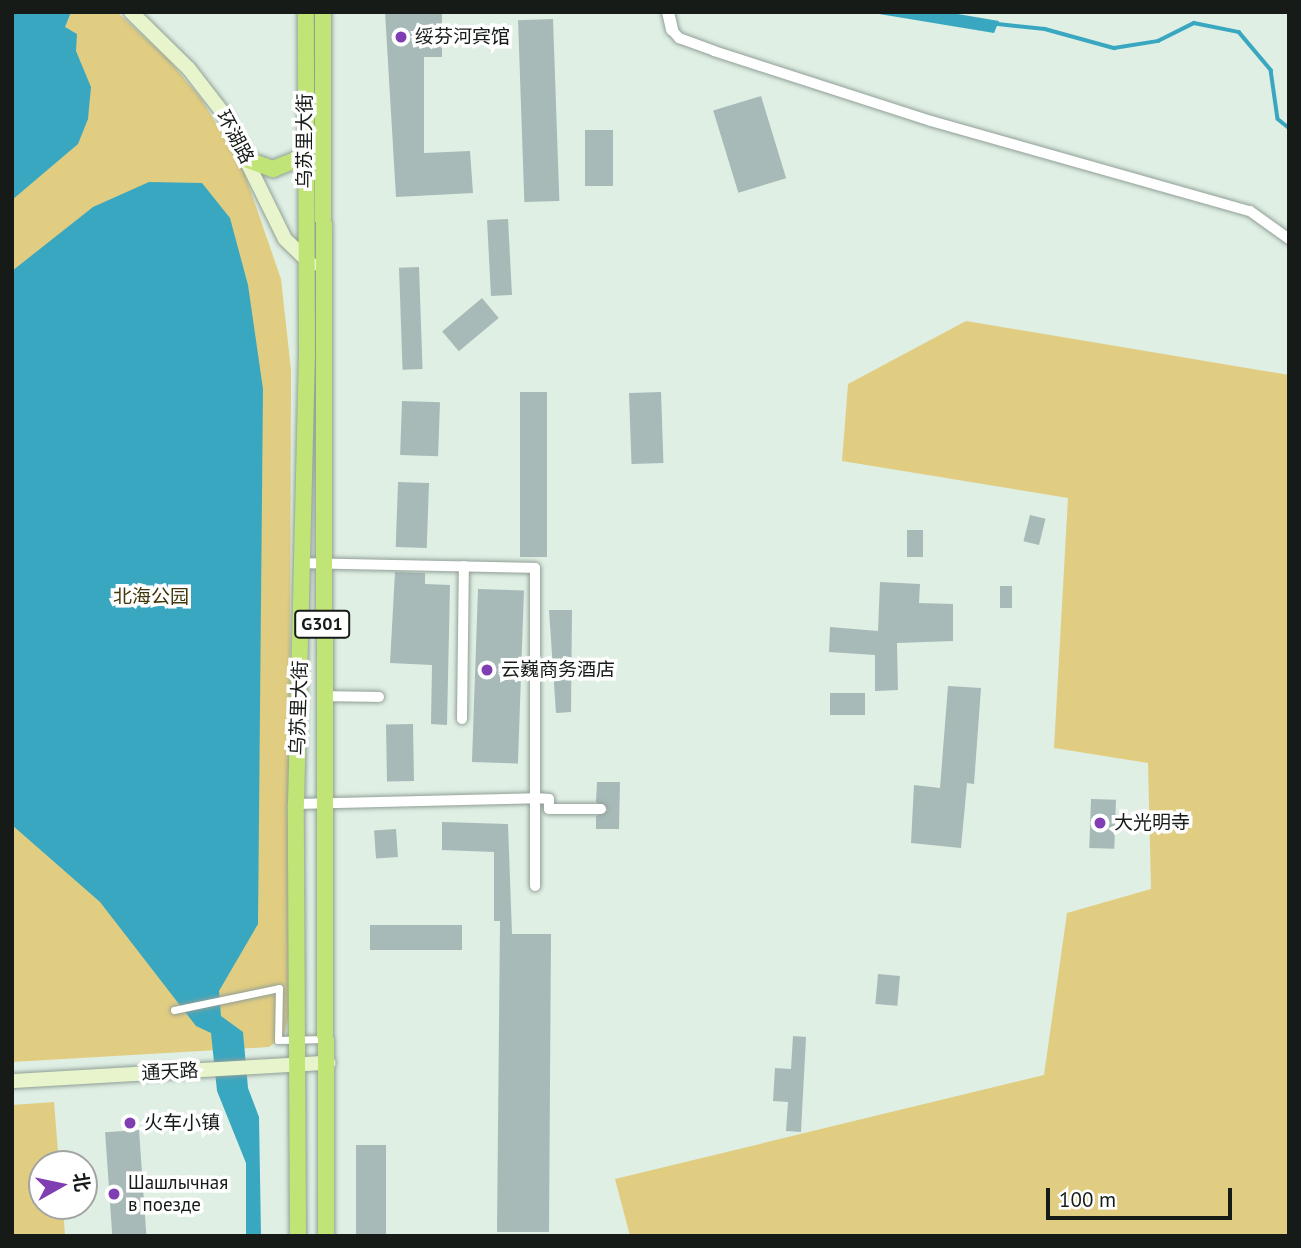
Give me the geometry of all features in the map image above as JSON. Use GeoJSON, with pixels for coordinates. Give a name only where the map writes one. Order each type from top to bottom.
{"type":"FeatureCollection","features":[{"type":"Feature","properties":{"kind":"highway","name":"乌苏里大街"},"geometry":{"type":"LineString","coordinates":[[298,1236],[296,804],[302,563],[306,12]]}},
{"type":"Feature","properties":{"kind":"highway","name":"乌苏里大街"},"geometry":{"type":"LineString","coordinates":[[323,12],[322,563],[328,1039],[326,1236]]}},
{"type":"Feature","properties":{"kind":"highway"},"geometry":{"type":"LineString","coordinates":[[248,160],[273,169],[305,156]]}},
{"type":"Feature","properties":{"kind":"main road","name":"环湖路"},"geometry":{"type":"LineString","coordinates":[[131,12],[209,93],[248,160],[285,239],[305,261],[323,270]]}},
{"type":"Feature","properties":{"kind":"main road","name":"通天路"},"geometry":{"type":"LineString","coordinates":[[12,1081],[328,1063]]}},
{"type":"Feature","properties":{"kind":"street"},"geometry":{"type":"LineString","coordinates":[[668,12],[672,30],[679,38],[714,51],[931,121],[1250,211],[1289,239]]}},
{"type":"Feature","properties":{"kind":"street"},"geometry":{"type":"LineString","coordinates":[[302,563],[536,568],[535,886]]}},
{"type":"Feature","properties":{"kind":"street"},"geometry":{"type":"LineString","coordinates":[[462,719],[464,566]]}},
{"type":"Feature","properties":{"kind":"street"},"geometry":{"type":"LineString","coordinates":[[323,696],[379,697]]}},
{"type":"Feature","properties":{"kind":"street"},"geometry":{"type":"LineString","coordinates":[[296,804],[536,798],[549,799],[549,809],[601,809]]}},
{"type":"Feature","properties":{"kind":"street"},"geometry":{"type":"LineString","coordinates":[[174,1010],[279,988],[278,1040],[328,1039]]}},
{"type":"Feature","properties":{"kind":"green space","name":"北海公园"},"geometry":{"type":"Polygon","coordinates":[[[12,12],[117,12],[168,59],[202,100],[242,166],[281,279],[291,370],[289,1014],[284,1036],[269,1047],[12,1062],[12,12]]]}},
{"type":"Feature","properties":{"kind":"green space"},"geometry":{"type":"Polygon","coordinates":[[[966,321],[1289,375],[1289,1236],[630,1236],[615,1179],[1044,1075],[1067,913],[1151,889],[1148,763],[1054,748],[1068,498],[842,461],[848,384],[966,321]]]}},
{"type":"Feature","properties":{"kind":"green space"},"geometry":{"type":"Polygon","coordinates":[[[54,1102],[58,1150],[28,1150],[28,1220],[64,1220],[65,1236],[12,1236],[12,1105],[54,1102]]]}},
{"type":"Feature","properties":{"kind":"water"},"geometry":{"type":"Polygon","coordinates":[[[12,12],[71,12],[65,27],[77,34],[76,51],[91,87],[88,119],[78,144],[12,200],[12,12]]]}},
{"type":"Feature","properties":{"kind":"water"},"geometry":{"type":"Polygon","coordinates":[[[867,12],[946,12],[999,21],[994,33],[867,12]]]}},
{"type":"Feature","properties":{"kind":"water","name":"北海公园"},"geometry":{"type":"Polygon","coordinates":[[[149,182],[202,183],[230,218],[248,285],[263,389],[258,924],[219,991],[221,1016],[243,1032],[248,1088],[259,1117],[261,1236],[246,1236],[246,1163],[217,1091],[211,1033],[196,1026],[100,902],[12,825],[12,271],[93,207],[149,182]]]}},
{"type":"Feature","properties":{"kind":"building"},"geometry":{"type":"Polygon","coordinates":[[[385,12],[442,12],[442,57],[424,57],[424,153],[470,151],[473,193],[396,197],[385,12]]]}},
{"type":"Feature","properties":{"kind":"building"},"geometry":{"type":"Polygon","coordinates":[[[553,19],[559,201],[524,202],[518,20],[553,19]]]}},
{"type":"Feature","properties":{"kind":"building"},"geometry":{"type":"Polygon","coordinates":[[[761,96],[786,178],[738,193],[713,111],[761,96]]]}},
{"type":"Feature","properties":{"kind":"building"},"geometry":{"type":"Polygon","coordinates":[[[585,130],[613,130],[613,186],[585,186],[585,130]]]}},
{"type":"Feature","properties":{"kind":"building"},"geometry":{"type":"Polygon","coordinates":[[[508,219],[512,295],[491,296],[487,220],[508,219]]]}},
{"type":"Feature","properties":{"kind":"building"},"geometry":{"type":"Polygon","coordinates":[[[419,267],[423,369],[403,370],[399,268],[419,267]]]}},
{"type":"Feature","properties":{"kind":"building"},"geometry":{"type":"Polygon","coordinates":[[[482,298],[499,318],[459,351],[442,331],[482,298]]]}},
{"type":"Feature","properties":{"kind":"building"},"geometry":{"type":"Polygon","coordinates":[[[520,392],[547,392],[547,557],[520,557],[520,392]]]}},
{"type":"Feature","properties":{"kind":"building"},"geometry":{"type":"Polygon","coordinates":[[[661,392],[663,463],[631,464],[629,393],[661,392]]]}},
{"type":"Feature","properties":{"kind":"building"},"geometry":{"type":"Polygon","coordinates":[[[402,401],[440,402],[438,456],[400,455],[402,401]]]}},
{"type":"Feature","properties":{"kind":"building"},"geometry":{"type":"Polygon","coordinates":[[[398,482],[429,483],[427,548],[396,547],[398,482]]]}},
{"type":"Feature","properties":{"kind":"building"},"geometry":{"type":"Polygon","coordinates":[[[1030,515],[1046,519],[1039,545],[1023,541],[1030,515]]]}},
{"type":"Feature","properties":{"kind":"building"},"geometry":{"type":"Polygon","coordinates":[[[907,530],[923,530],[923,557],[907,557],[907,530]]]}},
{"type":"Feature","properties":{"kind":"building"},"geometry":{"type":"Polygon","coordinates":[[[395,572],[425,573],[425,584],[450,585],[447,725],[431,724],[432,665],[390,663],[395,572]]]}},
{"type":"Feature","properties":{"kind":"building"},"geometry":{"type":"Polygon","coordinates":[[[880,582],[920,584],[919,603],[953,604],[953,641],[897,643],[898,690],[875,691],[875,655],[829,652],[830,627],[878,631],[880,582]]]}},
{"type":"Feature","properties":{"kind":"building"},"geometry":{"type":"Polygon","coordinates":[[[1000,586],[1012,586],[1012,608],[1000,608],[1000,586]]]}},
{"type":"Feature","properties":{"kind":"building"},"geometry":{"type":"Polygon","coordinates":[[[478,589],[524,591],[518,763],[472,762],[478,589]]]}},
{"type":"Feature","properties":{"kind":"building"},"geometry":{"type":"Polygon","coordinates":[[[549,610],[572,610],[571,712],[556,713],[549,610]]]}},
{"type":"Feature","properties":{"kind":"building"},"geometry":{"type":"Polygon","coordinates":[[[948,686],[981,688],[974,784],[967,783],[961,848],[911,843],[914,785],[940,788],[948,686]]]}},
{"type":"Feature","properties":{"kind":"building"},"geometry":{"type":"Polygon","coordinates":[[[830,693],[865,693],[865,715],[830,715],[830,693]]]}},
{"type":"Feature","properties":{"kind":"building"},"geometry":{"type":"Polygon","coordinates":[[[386,724],[413,724],[414,781],[387,781],[386,724]]]}},
{"type":"Feature","properties":{"kind":"building"},"geometry":{"type":"Polygon","coordinates":[[[597,782],[620,782],[619,829],[596,829],[596,816],[608,810],[596,802],[597,782]]]}},
{"type":"Feature","properties":{"kind":"building"},"geometry":{"type":"Polygon","coordinates":[[[1091,799],[1116,800],[1114,849],[1089,848],[1091,799]]]}},
{"type":"Feature","properties":{"kind":"building"},"geometry":{"type":"Polygon","coordinates":[[[442,822],[508,824],[512,934],[551,934],[549,1232],[497,1232],[500,921],[494,921],[494,852],[442,850],[442,822]]]}},
{"type":"Feature","properties":{"kind":"building"},"geometry":{"type":"Polygon","coordinates":[[[396,829],[398,857],[376,858],[374,831],[396,829]]]}},
{"type":"Feature","properties":{"kind":"building"},"geometry":{"type":"Polygon","coordinates":[[[370,925],[462,925],[462,950],[370,950],[370,925]]]}},
{"type":"Feature","properties":{"kind":"building"},"geometry":{"type":"Polygon","coordinates":[[[878,974],[900,976],[897,1006],[875,1004],[878,974]]]}},
{"type":"Feature","properties":{"kind":"building"},"geometry":{"type":"Polygon","coordinates":[[[793,1036],[806,1037],[801,1132],[786,1131],[788,1102],[773,1101],[775,1068],[791,1069],[793,1036]]]}},
{"type":"Feature","properties":{"kind":"building"},"geometry":{"type":"Polygon","coordinates":[[[139,1130],[146,1236],[112,1236],[105,1132],[139,1130]]]}},
{"type":"Feature","properties":{"kind":"building"},"geometry":{"type":"Polygon","coordinates":[[[356,1145],[386,1145],[386,1236],[356,1236],[356,1145]]]}},
{"type":"Feature","properties":{"kind":"waterway"},"geometry":{"type":"LineString","coordinates":[[998,24],[1045,29],[1114,48],[1158,41],[1194,23],[1239,32],[1271,70],[1278,119],[1289,128]]}},
{"type":"Feature","properties":{"kind":"place","name":"绥芬河宾馆"},"geometry":{"type":"Point","coordinates":[401,37]}},
{"type":"Feature","properties":{"kind":"place","name":"云巍商务酒店"},"geometry":{"type":"Point","coordinates":[487,670]}},
{"type":"Feature","properties":{"kind":"place","name":"大光明寺"},"geometry":{"type":"Point","coordinates":[1100,823]}},
{"type":"Feature","properties":{"kind":"place","name":"火车小镇"},"geometry":{"type":"Point","coordinates":[130,1123]}},
{"type":"Feature","properties":{"kind":"place","name":"Шашлычная в поезде"},"geometry":{"type":"Point","coordinates":[114,1194]}}]}
